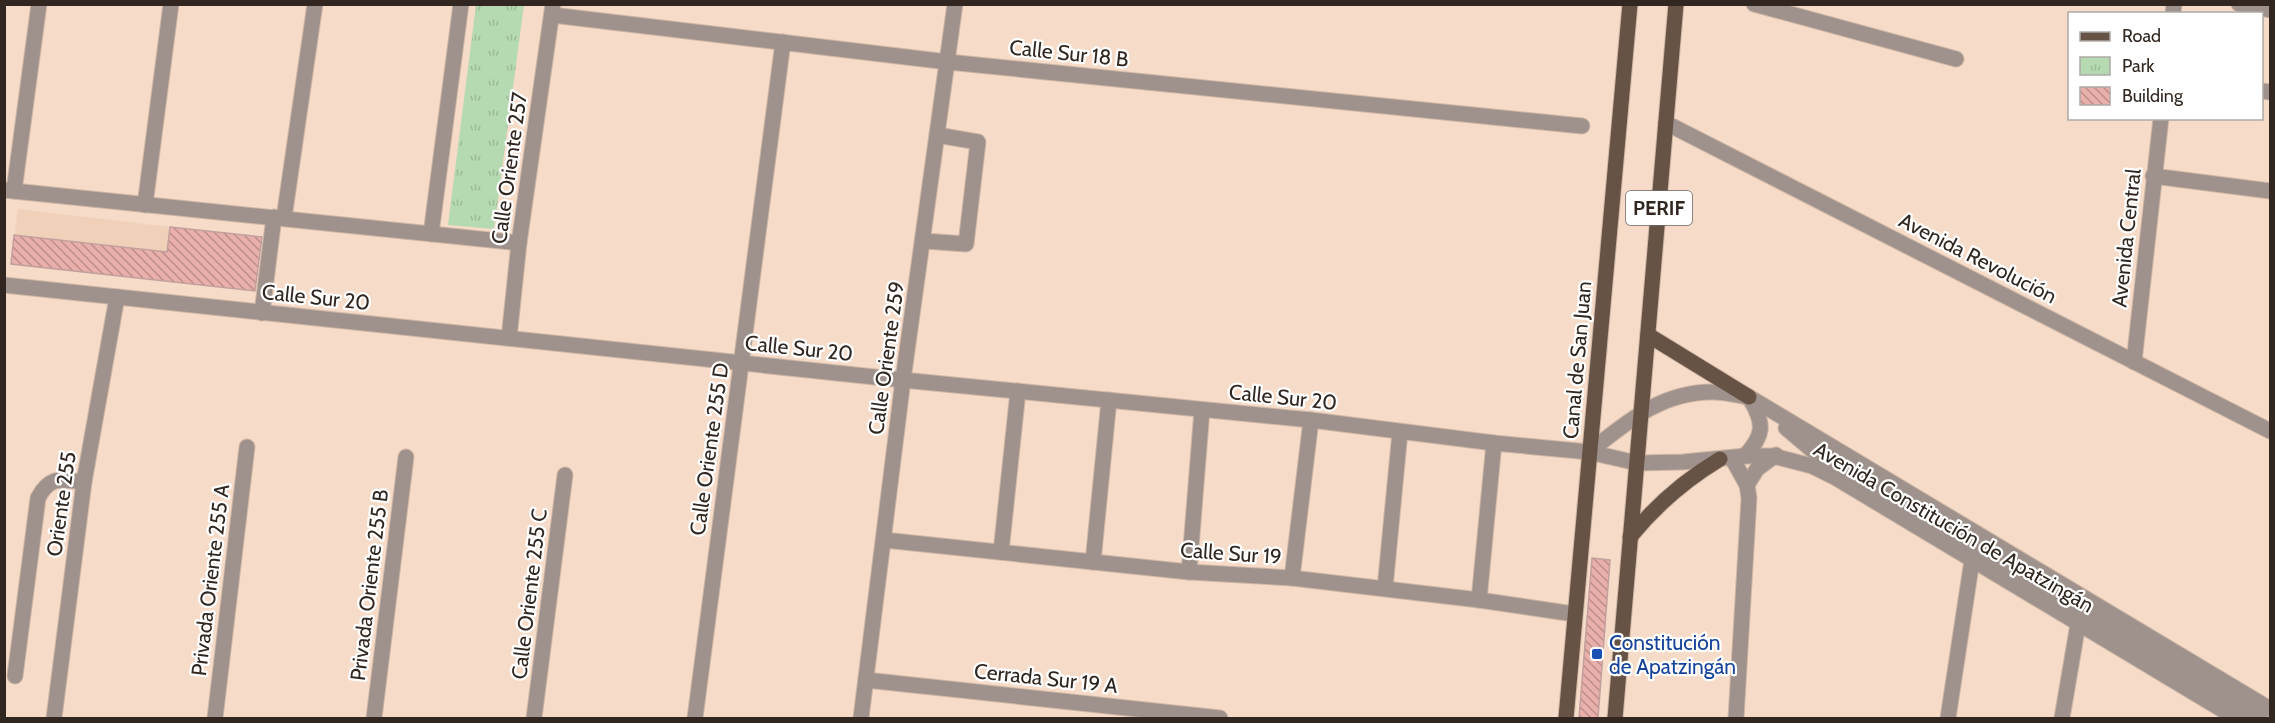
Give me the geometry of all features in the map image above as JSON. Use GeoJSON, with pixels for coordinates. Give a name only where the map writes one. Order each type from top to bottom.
{"type":"FeatureCollection","features":[{"type":"Feature","properties":{"kind":"main road","name":"Canal de San Juan"},"geometry":{"type":"LineString","coordinates":[[1566,718],[1630,4]]}},
{"type":"Feature","properties":{"kind":"main road","name":"PERIF"},"geometry":{"type":"LineString","coordinates":[[1615,718],[1676,4]]}},
{"type":"Feature","properties":{"kind":"main road"},"geometry":{"type":"LineString","coordinates":[[1647,335],[1749,397]]}},
{"type":"Feature","properties":{"kind":"main road"},"geometry":{"type":"LineString","coordinates":[[1630,537],[1662,501],[1690,479],[1732,457]]}},
{"type":"Feature","properties":{"kind":"street"},"geometry":{"type":"LineString","coordinates":[[39,4],[10,191],[519,243]]}},
{"type":"Feature","properties":{"kind":"street"},"geometry":{"type":"LineString","coordinates":[[145,205],[171,4]]}},
{"type":"Feature","properties":{"kind":"street"},"geometry":{"type":"LineString","coordinates":[[262,313],[315,4]]}},
{"type":"Feature","properties":{"kind":"street"},"geometry":{"type":"LineString","coordinates":[[431,234],[461,4]]}},
{"type":"Feature","properties":{"kind":"street","name":"Calle Oriente 259"},"geometry":{"type":"LineString","coordinates":[[861,718],[903,380],[955,4]]}},
{"type":"Feature","properties":{"kind":"street"},"geometry":{"type":"LineString","coordinates":[[1754,4],[1956,59]]}},
{"type":"Feature","properties":{"kind":"street"},"geometry":{"type":"LineString","coordinates":[[2240,4],[2271,10]]}},
{"type":"Feature","properties":{"kind":"street","name":"Calle Sur 18 B"},"geometry":{"type":"LineString","coordinates":[[552,10],[948,62],[1582,126]]}},
{"type":"Feature","properties":{"kind":"street","name":"Calle Oriente 257"},"geometry":{"type":"LineString","coordinates":[[509,338],[519,243],[552,10]]}},
{"type":"Feature","properties":{"kind":"street","name":"Calle Oriente 255 D"},"geometry":{"type":"LineString","coordinates":[[695,718],[783,42]]}},
{"type":"Feature","properties":{"kind":"street","name":"Avenida Central"},"geometry":{"type":"LineString","coordinates":[[2134,362],[2161,120]]}},
{"type":"Feature","properties":{"kind":"street","name":"Avenida Revolución"},"geometry":{"type":"LineString","coordinates":[[1666,123],[2271,431]]}},
{"type":"Feature","properties":{"kind":"street"},"geometry":{"type":"LineString","coordinates":[[924,241],[966,244],[978,142],[937,135]]}},
{"type":"Feature","properties":{"kind":"street"},"geometry":{"type":"LineString","coordinates":[[2153,176],[2271,191]]}},
{"type":"Feature","properties":{"kind":"street","name":"Calle Sur 20"},"geometry":{"type":"LineString","coordinates":[[4,285],[903,380],[1311,420],[1494,443],[1589,452]]}},
{"type":"Feature","properties":{"kind":"street","name":"Oriente 255"},"geometry":{"type":"LineString","coordinates":[[54,718],[84,482],[117,297]]}},
{"type":"Feature","properties":{"kind":"street"},"geometry":{"type":"LineString","coordinates":[[1001,552],[1018,391]]}},
{"type":"Feature","properties":{"kind":"street","name":"Avenida Constitución de Apatzingán"},"geometry":{"type":"LineString","coordinates":[[1589,452],[1641,412],[1664,402],[1689,394],[1713,392],[1749,397],[2271,709]]}},
{"type":"Feature","properties":{"kind":"street"},"geometry":{"type":"LineString","coordinates":[[1736,718],[1749,498],[1747,485],[1732,457],[1755,444],[1761,432],[1759,414],[1749,397]]}},
{"type":"Feature","properties":{"kind":"street","name":"Avenida Constitución de Apatzingán"},"geometry":{"type":"LineString","coordinates":[[1749,397],[1812,450],[2260,718]]}},
{"type":"Feature","properties":{"kind":"street"},"geometry":{"type":"LineString","coordinates":[[1093,562],[1109,400]]}},
{"type":"Feature","properties":{"kind":"street"},"geometry":{"type":"LineString","coordinates":[[1189,572],[1202,410]]}},
{"type":"Feature","properties":{"kind":"street"},"geometry":{"type":"LineString","coordinates":[[1292,578],[1311,420]]}},
{"type":"Feature","properties":{"kind":"street"},"geometry":{"type":"LineString","coordinates":[[1385,588],[1400,432]]}},
{"type":"Feature","properties":{"kind":"street"},"geometry":{"type":"LineString","coordinates":[[1479,600],[1494,443]]}},
{"type":"Feature","properties":{"kind":"street","name":"Privada Oriente 255 A"},"geometry":{"type":"LineString","coordinates":[[215,718],[247,447]]}},
{"type":"Feature","properties":{"kind":"street"},"geometry":{"type":"LineString","coordinates":[[1747,485],[1757,469],[1773,456],[1792,450],[1812,450]]}},
{"type":"Feature","properties":{"kind":"street","name":"Avenida Constitución de Apatzingán"},"geometry":{"type":"LineString","coordinates":[[1589,452],[1637,464],[1773,456],[1792,459],[1820,470],[2236,718]]}},
{"type":"Feature","properties":{"kind":"street","name":"Privada Oriente 255 B"},"geometry":{"type":"LineString","coordinates":[[374,718],[406,457]]}},
{"type":"Feature","properties":{"kind":"street","name":"Calle Oriente 255 C"},"geometry":{"type":"LineString","coordinates":[[534,718],[565,475]]}},
{"type":"Feature","properties":{"kind":"street"},"geometry":{"type":"LineString","coordinates":[[15,676],[38,498],[45,486],[57,479],[84,482]]}},
{"type":"Feature","properties":{"kind":"street","name":"Calle Sur 19"},"geometry":{"type":"LineString","coordinates":[[884,540],[1189,572],[1292,578],[1385,588],[1574,614]]}},
{"type":"Feature","properties":{"kind":"street"},"geometry":{"type":"LineString","coordinates":[[1948,718],[1972,560]]}},
{"type":"Feature","properties":{"kind":"street"},"geometry":{"type":"LineString","coordinates":[[2062,718],[2078,624]]}},
{"type":"Feature","properties":{"kind":"street","name":"Cerrada Sur 19 A"},"geometry":{"type":"LineString","coordinates":[[866,680],[1220,718]]}},
{"type":"Feature","properties":{"kind":"shaded area"},"geometry":{"type":"Polygon","coordinates":[[[18,209],[170,227],[164,281],[11,264],[18,209]]]}},
{"type":"Feature","properties":{"kind":"green space"},"geometry":{"type":"Polygon","coordinates":[[[476,5],[524,5],[494,229],[448,225],[476,5]]]}},
{"type":"Feature","properties":{"kind":"building"},"geometry":{"type":"Polygon","coordinates":[[[170,227],[262,237],[255,291],[11,264],[14,235],[167,252],[170,227]]]}},
{"type":"Feature","properties":{"kind":"building"},"geometry":{"type":"Polygon","coordinates":[[[1592,558],[1610,560],[1598,718],[1579,718],[1592,558]]]}},
{"type":"Feature","properties":{"kind":"place","name":"Constitución de Apatzingán"},"geometry":{"type":"Point","coordinates":[1597,654]}}]}
